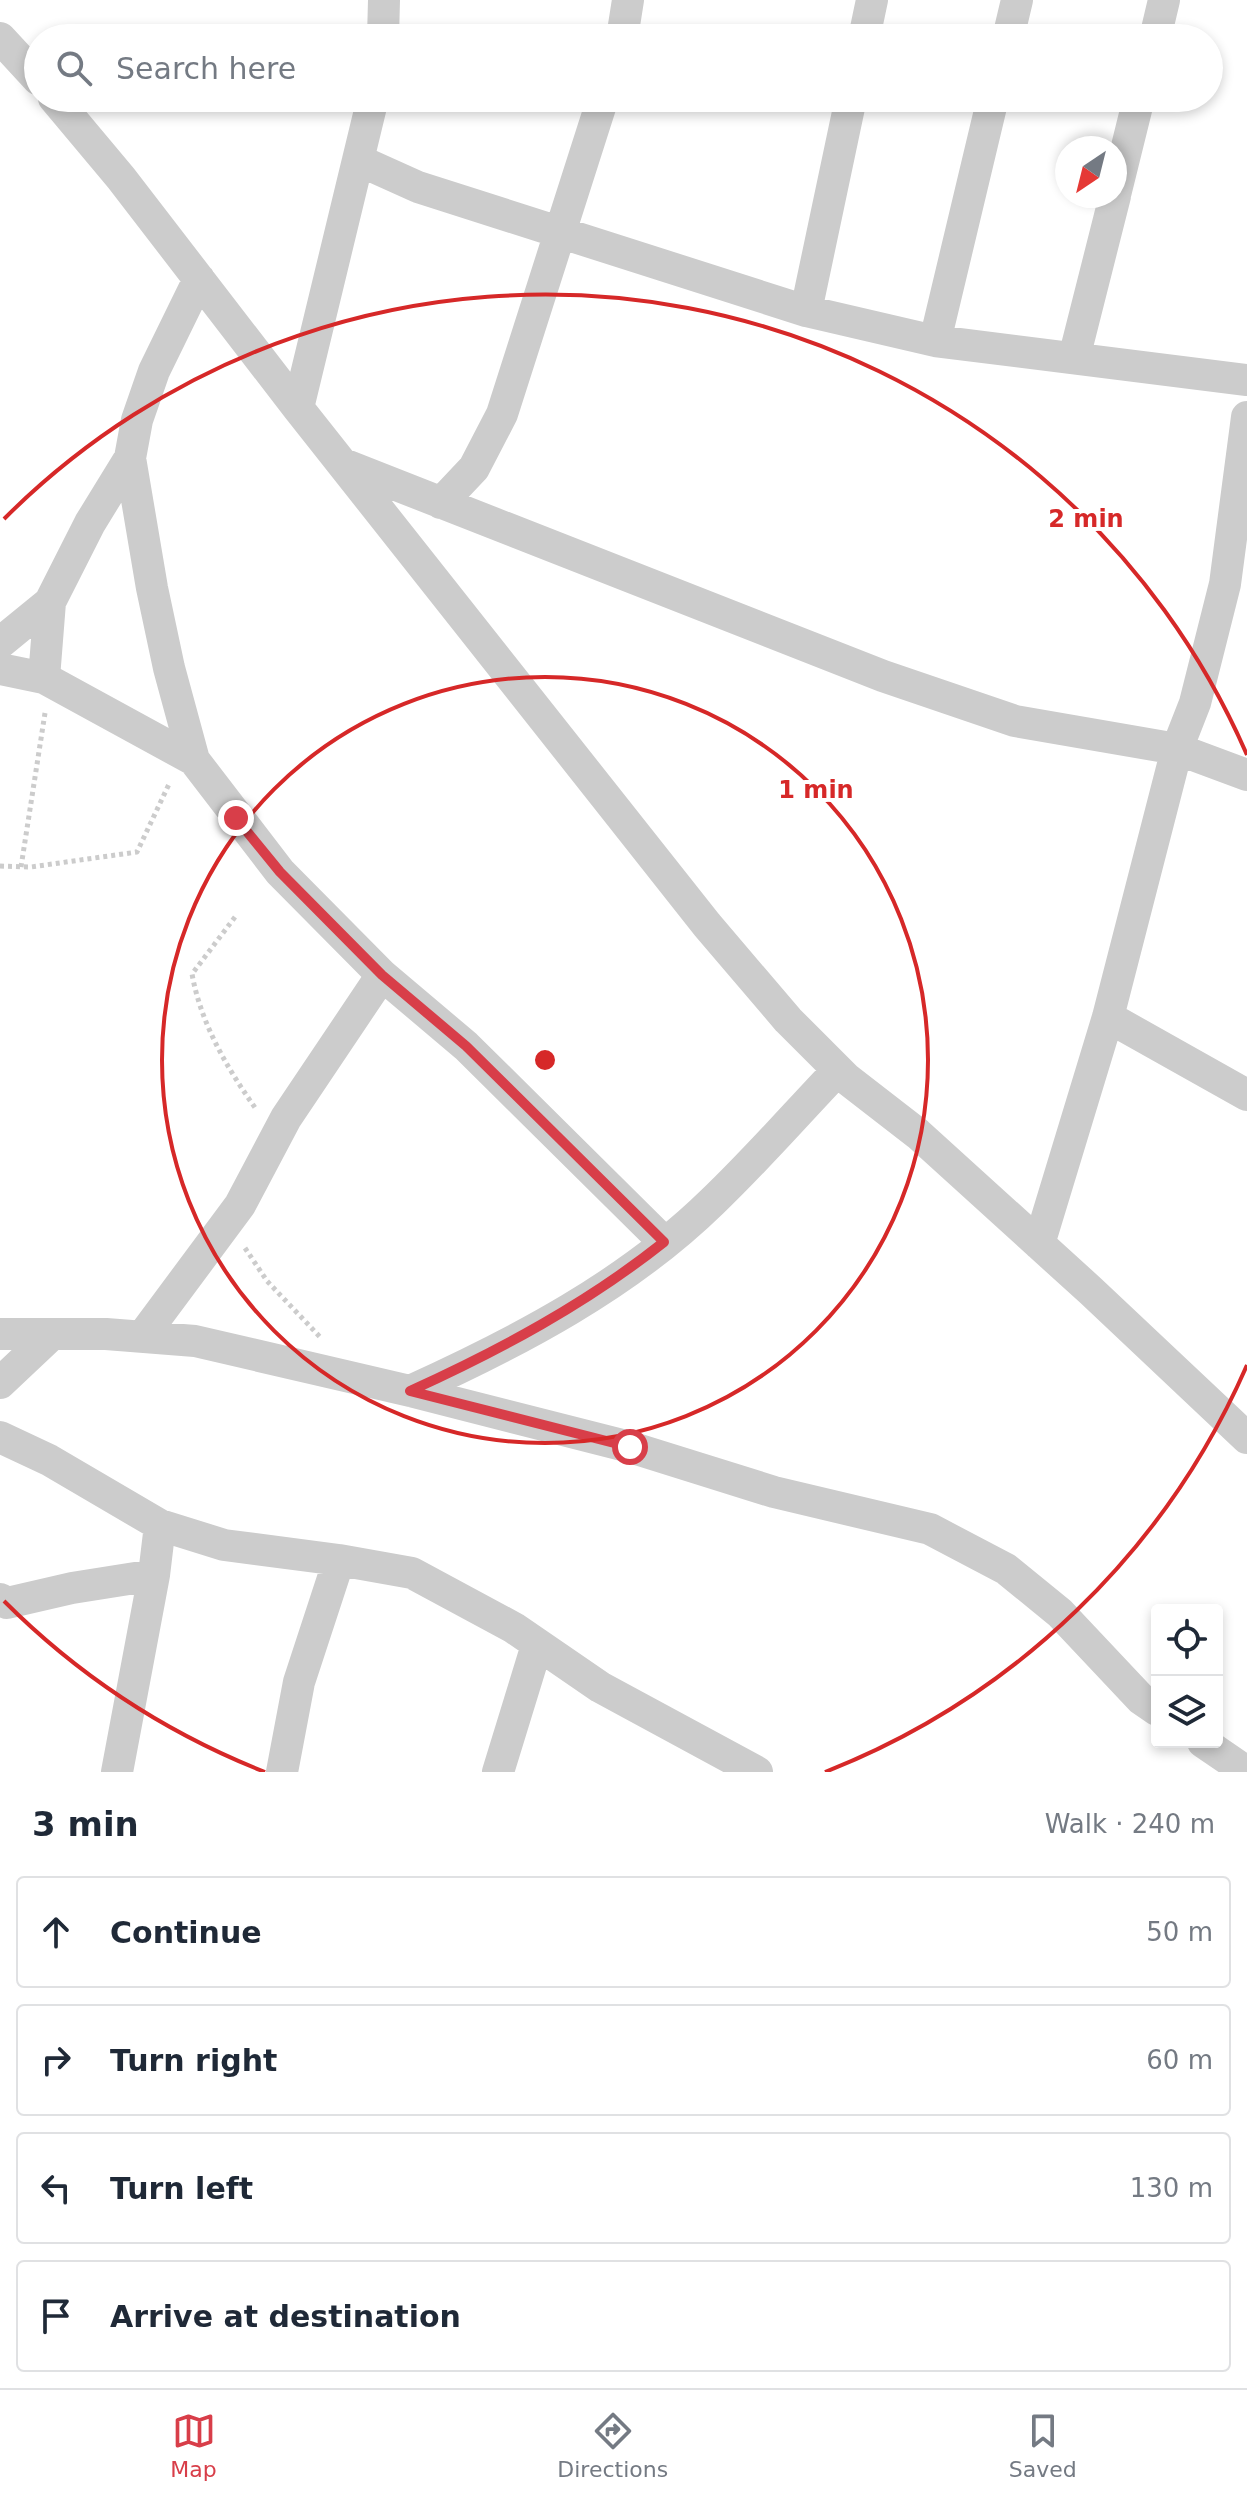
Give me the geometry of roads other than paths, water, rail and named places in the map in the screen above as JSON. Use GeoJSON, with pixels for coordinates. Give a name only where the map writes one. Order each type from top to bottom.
{"type":"FeatureCollection","features":[{"type":"Feature","properties":{"kind":"street"},"geometry":{"type":"LineString","coordinates":[[383,24],[384,0]]}},
{"type":"Feature","properties":{"kind":"street"},"geometry":{"type":"LineString","coordinates":[[624,24],[628,0]]}},
{"type":"Feature","properties":{"kind":"street"},"geometry":{"type":"LineString","coordinates":[[867,24],[872,0]]}},
{"type":"Feature","properties":{"kind":"street"},"geometry":{"type":"LineString","coordinates":[[1011,24],[1017,0]]}},
{"type":"Feature","properties":{"kind":"street"},"geometry":{"type":"LineString","coordinates":[[1158,24],[1164,0]]}},
{"type":"Feature","properties":{"kind":"street"},"geometry":{"type":"LineString","coordinates":[[0,38],[24,64]]}},
{"type":"Feature","properties":{"kind":"street"},"geometry":{"type":"LineString","coordinates":[[66,112],[121,178],[298,408],[707,925],[788,1020],[838,1070],[918,1134],[1039,1244],[1247,1438]]}},
{"type":"Feature","properties":{"kind":"street"},"geometry":{"type":"LineString","coordinates":[[298,408],[370,112]]}},
{"type":"Feature","properties":{"kind":"street"},"geometry":{"type":"LineString","coordinates":[[441,503],[474,468],[502,414],[598,112]]}},
{"type":"Feature","properties":{"kind":"street"},"geometry":{"type":"LineString","coordinates":[[806,311],[848,112]]}},
{"type":"Feature","properties":{"kind":"street"},"geometry":{"type":"LineString","coordinates":[[935,341],[990,112]]}},
{"type":"Feature","properties":{"kind":"street"},"geometry":{"type":"LineString","coordinates":[[1127,147],[1136,112]]}},
{"type":"Feature","properties":{"kind":"street"},"geometry":{"type":"LineString","coordinates":[[358,160],[418,187],[806,311],[935,341],[1247,380]]}},
{"type":"Feature","properties":{"kind":"street"},"geometry":{"type":"LineString","coordinates":[[1074,358],[1112,208]]}},
{"type":"Feature","properties":{"kind":"street"},"geometry":{"type":"LineString","coordinates":[[182,770],[169,668],[130,458],[137,420],[154,371],[199,279]]}},
{"type":"Feature","properties":{"kind":"street"},"geometry":{"type":"LineString","coordinates":[[1039,1244],[1108,1017],[1177,749],[1195,703],[1225,584],[1247,417]]}},
{"type":"Feature","properties":{"kind":"street"},"geometry":{"type":"LineString","coordinates":[[44,678],[50,602],[90,523],[130,458]]}},
{"type":"Feature","properties":{"kind":"street"},"geometry":{"type":"LineString","coordinates":[[345,465],[883,676],[1015,721],[1177,749],[1247,775]]}},
{"type":"Feature","properties":{"kind":"street"},"geometry":{"type":"LineString","coordinates":[[3,636],[50,602]]}},
{"type":"Feature","properties":{"kind":"street"},"geometry":{"type":"LineString","coordinates":[[0,669],[44,678],[182,770],[382,975],[466,1046],[664,1242]]}},
{"type":"Feature","properties":{"kind":"street"},"geometry":{"type":"LineString","coordinates":[[142,1337],[240,1205],[286,1118],[382,975]]}},
{"type":"Feature","properties":{"kind":"street"},"geometry":{"type":"LineString","coordinates":[[1108,1017],[1247,1095]]}},
{"type":"Feature","properties":{"kind":"street"},"geometry":{"type":"LineString","coordinates":[[410,1391],[477,1361],[619,1278],[711,1203],[838,1070]]}},
{"type":"Feature","properties":{"kind":"street"},"geometry":{"type":"LineString","coordinates":[[0,1334],[195,1341],[630,1447],[774,1492],[930,1529],[1006,1569],[1060,1613],[1151,1706]]}},
{"type":"Feature","properties":{"kind":"street"},"geometry":{"type":"LineString","coordinates":[[0,1383],[52,1334]]}},
{"type":"Feature","properties":{"kind":"street"},"geometry":{"type":"LineString","coordinates":[[0,1437],[49,1460],[160,1525],[224,1545],[412,1573],[514,1628],[715,1762],[757,1772]]}},
{"type":"Feature","properties":{"kind":"street"},"geometry":{"type":"LineString","coordinates":[[117,1772],[154,1575],[160,1525]]}},
{"type":"Feature","properties":{"kind":"street"},"geometry":{"type":"LineString","coordinates":[[282,1772],[299,1682],[339,1560]]}},
{"type":"Feature","properties":{"kind":"street"},"geometry":{"type":"LineString","coordinates":[[2,1607],[72,1588],[154,1575]]}},
{"type":"Feature","properties":{"kind":"street"},"geometry":{"type":"LineString","coordinates":[[498,1772],[537,1645]]}},
{"type":"Feature","properties":{"kind":"street"},"geometry":{"type":"LineString","coordinates":[[1216,1748],[1244,1761]]}}]}
